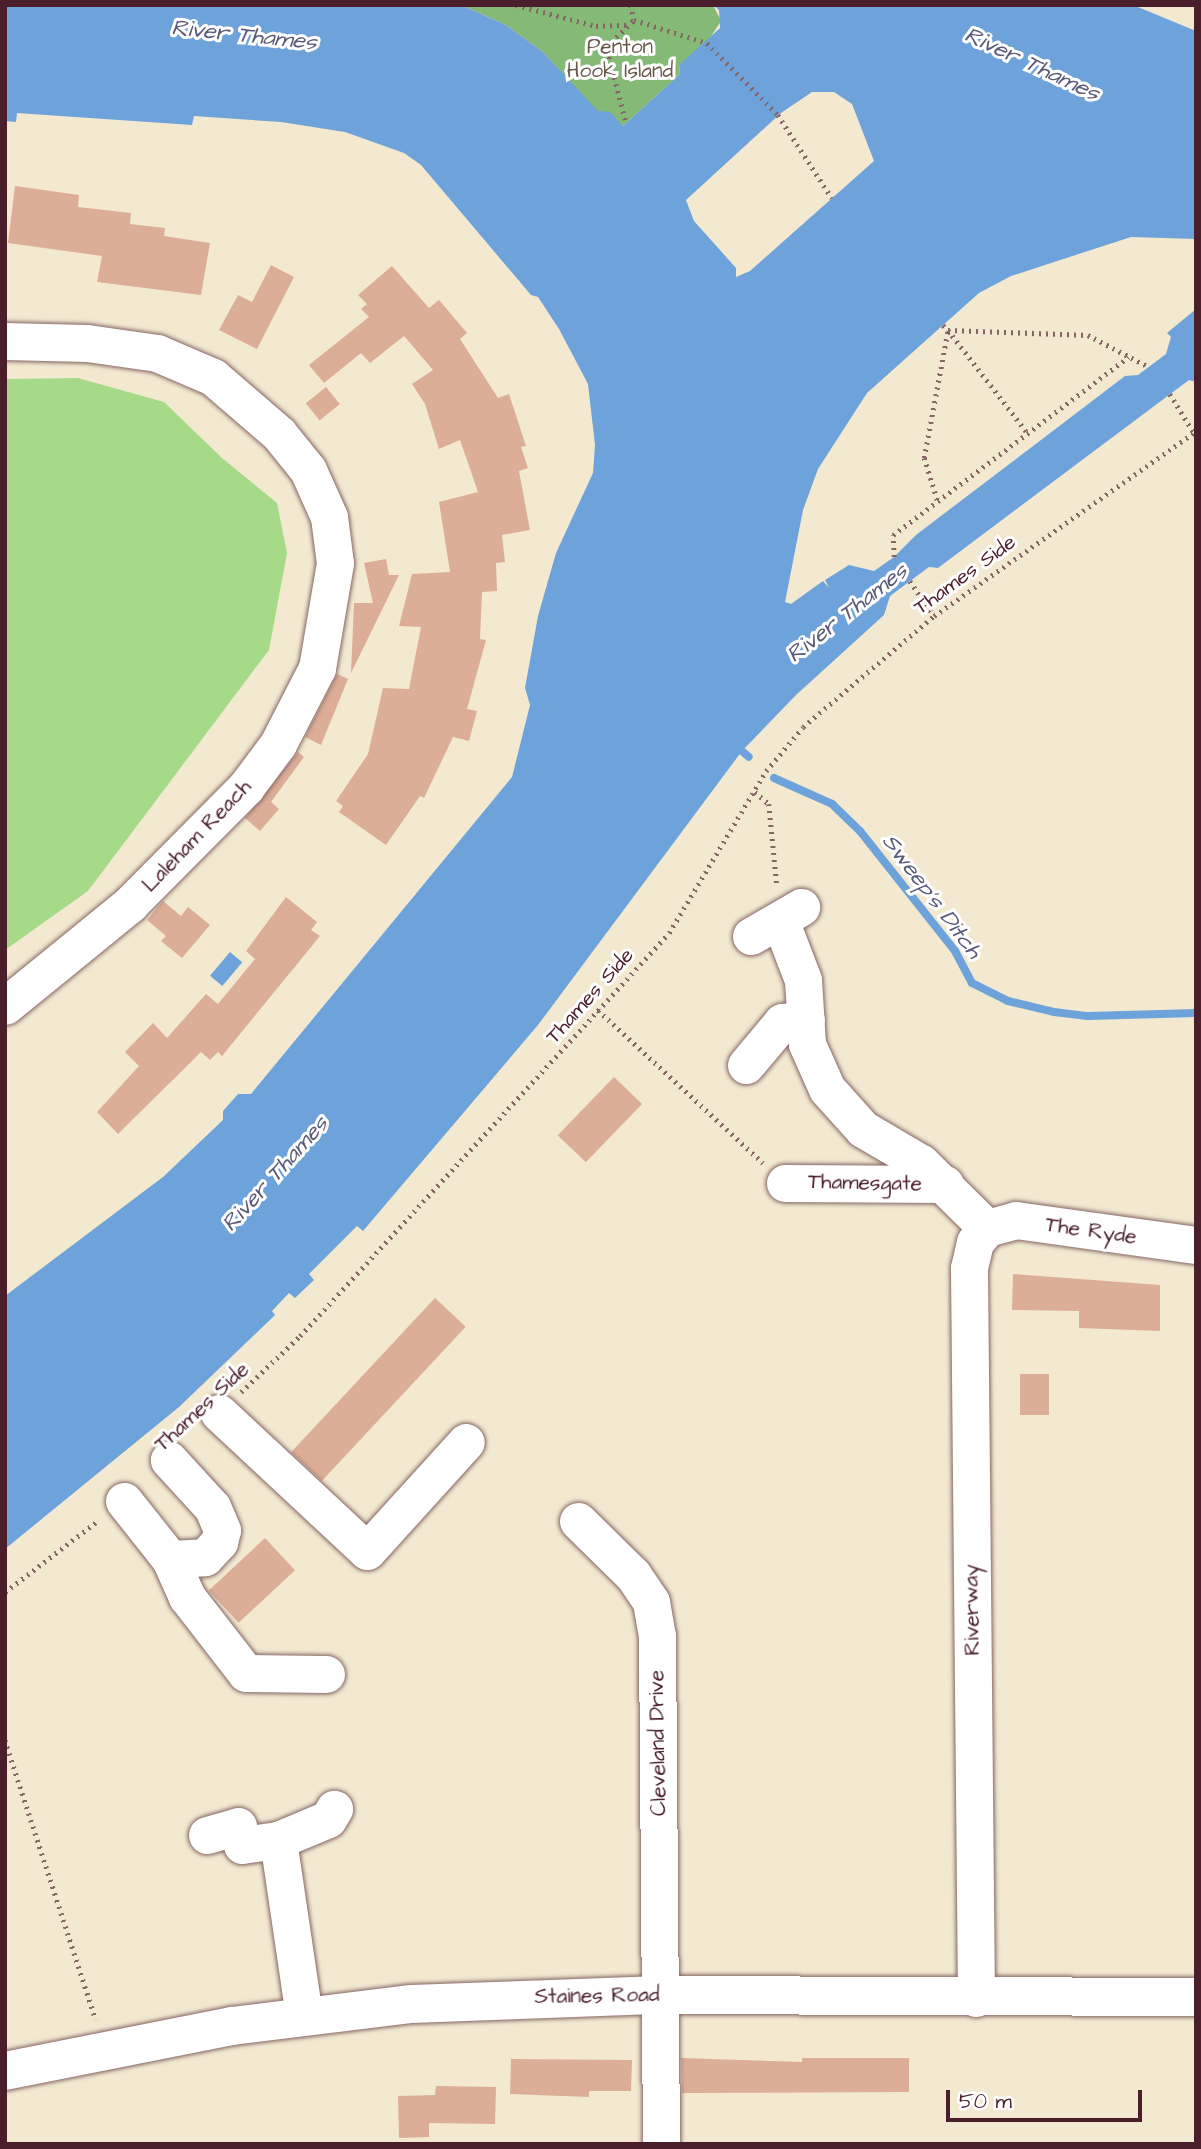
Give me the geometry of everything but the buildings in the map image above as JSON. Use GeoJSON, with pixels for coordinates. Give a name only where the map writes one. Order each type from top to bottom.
{"type":"FeatureCollection","features":[{"type":"Feature","properties":{"kind":"main road","name":"Staines Road"},"geometry":{"type":"LineString","coordinates":[[5,2071],[105,2048],[304,2016],[412,2004],[661,1995],[1196,1997]]}},
{"type":"Feature","properties":{"kind":"street","name":"Laleham Reach"},"geometry":{"type":"LineString","coordinates":[[5,341],[87,343],[157,353],[213,377],[242,398],[308,470],[329,517],[335,563],[317,668],[278,744],[246,787],[130,904],[5,1006]]}},
{"type":"Feature","properties":{"kind":"street","name":"Thamesgate"},"geometry":{"type":"LineString","coordinates":[[778,921],[803,980],[807,1044],[827,1089],[863,1129],[921,1163],[987,1228]]}},
{"type":"Feature","properties":{"kind":"street"},"geometry":{"type":"LineString","coordinates":[[746,1065],[782,1023],[806,1020]]}},
{"type":"Feature","properties":{"kind":"street","name":"Thamesgate"},"geometry":{"type":"LineString","coordinates":[[785,1183],[944,1184]]}},
{"type":"Feature","properties":{"kind":"street","name":"The Ryde"},"geometry":{"type":"LineString","coordinates":[[987,1228],[1016,1220],[1196,1245]]}},
{"type":"Feature","properties":{"kind":"street","name":"Riverway"},"geometry":{"type":"LineString","coordinates":[[976,1998],[968,1268],[975,1242],[987,1228]]}},
{"type":"Feature","properties":{"kind":"street"},"geometry":{"type":"LineString","coordinates":[[219,1413],[367,1551],[466,1442]]}},
{"type":"Feature","properties":{"kind":"street"},"geometry":{"type":"LineString","coordinates":[[169,1460],[212,1507],[222,1530],[219,1542],[205,1557],[170,1559]]}},
{"type":"Feature","properties":{"kind":"street"},"geometry":{"type":"LineString","coordinates":[[124,1501],[170,1559],[187,1597],[246,1673],[326,1674]]}},
{"type":"Feature","properties":{"kind":"street","name":"Cleveland Drive"},"geometry":{"type":"LineString","coordinates":[[578,1521],[634,1575],[653,1614],[661,1995],[661,2144]]}},
{"type":"Feature","properties":{"kind":"street"},"geometry":{"type":"LineString","coordinates":[[207,1835],[238,1826],[242,1845],[278,1840],[328,1819],[334,1809]]}},
{"type":"Feature","properties":{"kind":"street"},"geometry":{"type":"LineString","coordinates":[[278,1840],[304,2016]]}},
{"type":"Feature","properties":{"kind":"path"},"geometry":{"type":"LineString","coordinates":[[516,5],[596,26],[632,22],[707,43],[778,115],[832,198]]}},
{"type":"Feature","properties":{"kind":"path"},"geometry":{"type":"LineString","coordinates":[[625,120],[606,47],[632,22],[631,5]]}},
{"type":"Feature","properties":{"kind":"path"},"geometry":{"type":"LineString","coordinates":[[943,325],[1026,431]]}},
{"type":"Feature","properties":{"kind":"path"},"geometry":{"type":"LineString","coordinates":[[948,330],[1088,335],[1149,367]]}},
{"type":"Feature","properties":{"kind":"path"},"geometry":{"type":"LineString","coordinates":[[937,500],[924,458],[948,330]]}},
{"type":"Feature","properties":{"kind":"path"},"geometry":{"type":"LineString","coordinates":[[894,557],[892,535],[1026,431],[1128,357]]}},
{"type":"Feature","properties":{"kind":"path"},"geometry":{"type":"LineString","coordinates":[[1170,394],[1195,432]]}},
{"type":"Feature","properties":{"kind":"path","name":"Thames Side"},"geometry":{"type":"LineString","coordinates":[[219,1413],[300,1336],[668,933],[755,792],[803,727],[933,615],[1195,432]]}},
{"type":"Feature","properties":{"kind":"path"},"geometry":{"type":"LineString","coordinates":[[910,581],[933,615]]}},
{"type":"Feature","properties":{"kind":"path"},"geometry":{"type":"LineString","coordinates":[[755,792],[769,804],[774,873],[782,901],[778,921]]}},
{"type":"Feature","properties":{"kind":"path"},"geometry":{"type":"LineString","coordinates":[[598,1010],[748,1149]]}},
{"type":"Feature","properties":{"kind":"path"},"geometry":{"type":"LineString","coordinates":[[5,1592],[124,1501]]}},
{"type":"Feature","properties":{"kind":"path"},"geometry":{"type":"LineString","coordinates":[[5,1740],[105,2048]]}},
{"type":"Feature","properties":{"kind":"green space","name":"Penton Hook Island"},"geometry":{"type":"Polygon","coordinates":[[[461,5],[713,5],[721,21],[704,47],[679,65],[680,74],[623,126],[598,112],[543,52],[506,25],[461,5]]]}},
{"type":"Feature","properties":{"kind":"green space"},"geometry":{"type":"Polygon","coordinates":[[[78,378],[164,402],[222,458],[277,503],[287,553],[269,650],[88,891],[5,950],[5,379],[78,378]]]}},
{"type":"Feature","properties":{"kind":"water","name":"River Thames"},"geometry":{"type":"Polygon","coordinates":[[[5,5],[461,5],[506,25],[543,52],[598,111],[610,112],[623,126],[680,74],[679,65],[720,28],[719,10],[713,5],[1133,5],[1196,31],[1196,239],[1131,237],[1011,276],[979,293],[867,393],[818,469],[803,510],[785,602],[791,604],[823,581],[829,588],[825,580],[849,565],[874,571],[894,557],[916,535],[1125,376],[1138,375],[1166,354],[1171,337],[1167,333],[1196,309],[1196,382],[1189,380],[938,568],[929,567],[890,596],[884,615],[796,695],[742,751],[538,1025],[363,1231],[357,1226],[309,1274],[314,1280],[295,1298],[289,1293],[272,1311],[275,1315],[179,1407],[5,1549],[5,1296],[163,1177],[223,1120],[223,1111],[238,1094],[251,1094],[512,777],[530,705],[525,688],[538,616],[556,553],[593,473],[595,445],[588,384],[559,329],[538,297],[531,295],[421,165],[404,153],[345,132],[281,122],[194,116],[192,125],[17,113],[16,122],[5,121],[5,5]],[[812,92],[781,113],[686,200],[694,221],[736,268],[736,277],[750,271],[874,161],[852,104],[834,92],[812,92]]]}},
{"type":"Feature","properties":{"kind":"water"},"geometry":{"type":"Polygon","coordinates":[[[230,952],[242,962],[222,986],[210,976],[230,952]]]}},
{"type":"Feature","properties":{"kind":"waterway","name":"Sweep's Ditch"},"geometry":{"type":"LineString","coordinates":[[735,745],[749,757]]}},
{"type":"Feature","properties":{"kind":"waterway","name":"Sweep's Ditch"},"geometry":{"type":"LineString","coordinates":[[774,778],[832,804],[860,831],[955,951],[972,983],[1008,1001],[1054,1012],[1088,1016],[1196,1013]]}}]}
